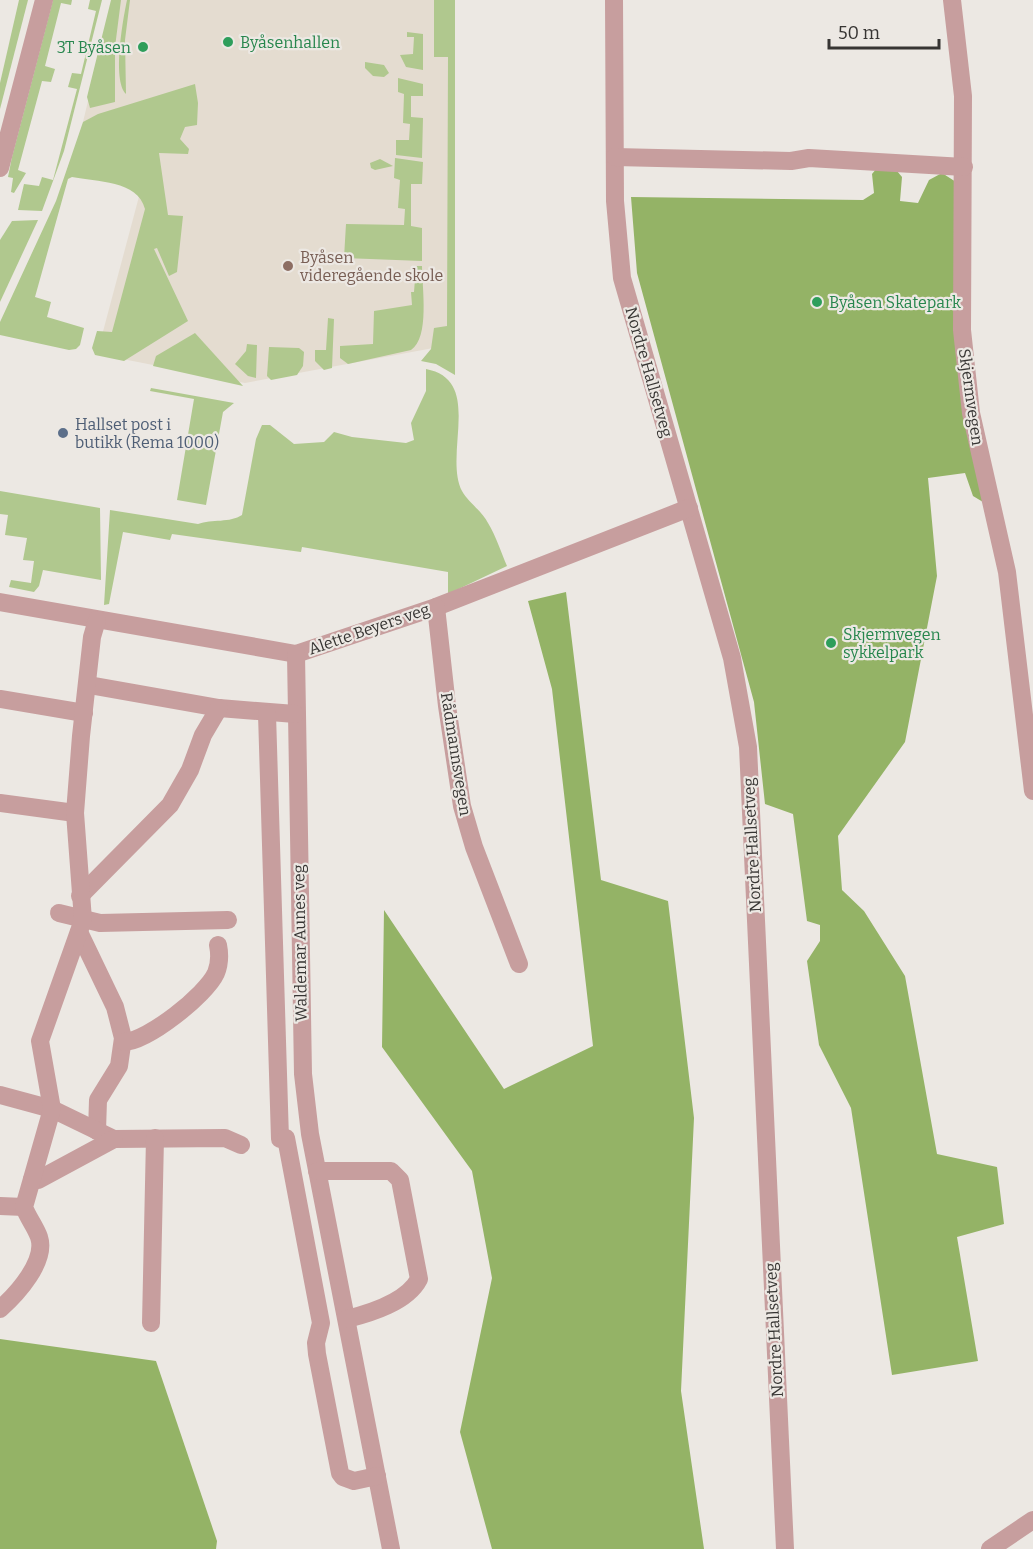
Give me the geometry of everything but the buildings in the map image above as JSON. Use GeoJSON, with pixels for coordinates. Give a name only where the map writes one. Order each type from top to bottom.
{"type":"FeatureCollection","features":[{"type":"Feature","properties":{"kind":"street"},"geometry":{"type":"LineString","coordinates":[[0,168],[44,0]]}},
{"type":"Feature","properties":{"kind":"street","name":"Nordre Hallsetveg"},"geometry":{"type":"LineString","coordinates":[[614,0],[615,201],[621,278],[732,658],[748,747],[786,1549]]}},
{"type":"Feature","properties":{"kind":"street","name":"Skjermvegen"},"geometry":{"type":"LineString","coordinates":[[952,0],[963,96],[962,330],[971,413],[1007,572],[1033,790]]}},
{"type":"Feature","properties":{"kind":"street"},"geometry":{"type":"LineString","coordinates":[[615,157],[791,161],[809,158],[964,167]]}},
{"type":"Feature","properties":{"kind":"street","name":"Alette Beyers veg"},"geometry":{"type":"LineString","coordinates":[[0,602],[296,654],[320,648],[436,607],[573,551],[689,508]]}},
{"type":"Feature","properties":{"kind":"street","name":"Rådmannsvegen"},"geometry":{"type":"LineString","coordinates":[[436,607],[447,706],[462,806],[474,847],[519,964]]}},
{"type":"Feature","properties":{"kind":"street"},"geometry":{"type":"LineString","coordinates":[[58,1112],[98,1100],[119,1066],[124,1042],[115,1007],[81,926],[75,813],[92,638],[97,620]]}},
{"type":"Feature","properties":{"kind":"street","name":"Waldemar Aunes veg"},"geometry":{"type":"LineString","coordinates":[[296,654],[295,714],[303,1074],[317,1171],[391,1549]]}},
{"type":"Feature","properties":{"kind":"street"},"geometry":{"type":"LineString","coordinates":[[88,685],[219,708],[267,714],[295,714]]}},
{"type":"Feature","properties":{"kind":"street"},"geometry":{"type":"LineString","coordinates":[[0,699],[84,713]]}},
{"type":"Feature","properties":{"kind":"street"},"geometry":{"type":"LineString","coordinates":[[80,896],[170,806],[190,770],[203,735],[219,708]]}},
{"type":"Feature","properties":{"kind":"street","name":"Waldemar Aunes veg"},"geometry":{"type":"LineString","coordinates":[[267,714],[283,1138],[321,1323],[316,1354],[340,1473],[343,1477],[354,1481],[377,1476]]}},
{"type":"Feature","properties":{"kind":"street"},"geometry":{"type":"LineString","coordinates":[[0,803],[75,813]]}},
{"type":"Feature","properties":{"kind":"street"},"geometry":{"type":"LineString","coordinates":[[58,913],[81,926],[100,923],[228,920]]}},
{"type":"Feature","properties":{"kind":"street"},"geometry":{"type":"LineString","coordinates":[[0,1309],[31,1271],[40,1250],[39,1236],[24,1207],[32,1179],[58,1112],[40,1041],[81,926]]}},
{"type":"Feature","properties":{"kind":"street"},"geometry":{"type":"LineString","coordinates":[[124,1042],[137,1041],[175,1015],[203,991],[219,966],[218,945]]}},
{"type":"Feature","properties":{"kind":"street"},"geometry":{"type":"LineString","coordinates":[[0,1095],[58,1112],[105,1135],[225,1138],[241,1145]]}},
{"type":"Feature","properties":{"kind":"street"},"geometry":{"type":"LineString","coordinates":[[98,1100],[105,1135]]}},
{"type":"Feature","properties":{"kind":"street"},"geometry":{"type":"LineString","coordinates":[[32,1179],[38,1180],[105,1135]]}},
{"type":"Feature","properties":{"kind":"street"},"geometry":{"type":"LineString","coordinates":[[151,1323],[156,1138]]}},
{"type":"Feature","properties":{"kind":"street"},"geometry":{"type":"LineString","coordinates":[[317,1171],[391,1171],[400,1180],[419,1279],[413,1290],[370,1313],[347,1319]]}},
{"type":"Feature","properties":{"kind":"street"},"geometry":{"type":"LineString","coordinates":[[0,1206],[24,1207]]}},
{"type":"Feature","properties":{"kind":"street"},"geometry":{"type":"LineString","coordinates":[[990,1549],[1033,1520]]}},
{"type":"Feature","properties":{"kind":"shaded area","name":"Byåsen videregående skole"},"geometry":{"type":"Polygon","coordinates":[[[112,0],[455,0],[455,344],[245,383],[97,354],[141,189],[83,122],[112,0]]]}},
{"type":"Feature","properties":{"kind":"green space"},"geometry":{"type":"Polygon","coordinates":[[[19,0],[28,0],[0,109],[0,83],[19,0]]]}},
{"type":"Feature","properties":{"kind":"green space"},"geometry":{"type":"Polygon","coordinates":[[[53,0],[72,0],[71,5],[61,3],[45,66],[55,69],[51,82],[42,81],[18,170],[26,173],[14,193],[11,192],[13,178],[8,177],[12,157],[53,0]]]}},
{"type":"Feature","properties":{"kind":"green space"},"geometry":{"type":"Polygon","coordinates":[[[90,0],[102,0],[64,151],[42,211],[18,210],[24,184],[39,186],[42,177],[53,180],[77,89],[68,87],[72,73],[81,74],[96,11],[88,9],[90,0]]]}},
{"type":"Feature","properties":{"kind":"green space"},"geometry":{"type":"Polygon","coordinates":[[[111,0],[121,0],[115,47],[115,102],[90,108],[87,97],[111,0]]]}},
{"type":"Feature","properties":{"kind":"green space"},"geometry":{"type":"Polygon","coordinates":[[[127,0],[130,0],[125,40],[126,94],[122,87],[119,63],[127,0]]]}},
{"type":"Feature","properties":{"kind":"green space"},"geometry":{"type":"Polygon","coordinates":[[[434,0],[455,0],[455,375],[436,364],[421,361],[431,349],[434,328],[447,326],[448,57],[434,57],[434,0]]]}},
{"type":"Feature","properties":{"kind":"green space"},"geometry":{"type":"Polygon","coordinates":[[[407,32],[423,34],[423,70],[406,67],[400,55],[413,54],[414,37],[407,37],[407,32]]]}},
{"type":"Feature","properties":{"kind":"green space"},"geometry":{"type":"Polygon","coordinates":[[[365,62],[384,65],[389,73],[384,77],[373,76],[365,68],[365,62]]]}},
{"type":"Feature","properties":{"kind":"green space"},"geometry":{"type":"Polygon","coordinates":[[[398,78],[423,84],[423,96],[411,96],[411,117],[423,118],[422,158],[396,155],[396,140],[409,140],[410,124],[403,123],[404,94],[398,92],[398,78]]]}},
{"type":"Feature","properties":{"kind":"green space"},"geometry":{"type":"Polygon","coordinates":[[[195,84],[198,103],[197,125],[185,127],[180,139],[189,149],[188,154],[159,153],[168,215],[183,216],[177,272],[169,276],[157,248],[154,249],[188,321],[124,361],[95,355],[92,348],[97,331],[112,332],[145,209],[134,192],[125,187],[72,177],[68,179],[35,297],[51,302],[47,317],[84,328],[80,345],[76,349],[69,350],[0,335],[0,322],[56,201],[83,122],[98,114],[195,84]]]}},
{"type":"Feature","properties":{"kind":"green space"},"geometry":{"type":"Polygon","coordinates":[[[395,158],[423,162],[422,184],[411,184],[411,226],[422,228],[422,261],[344,258],[346,224],[404,225],[405,209],[398,208],[400,180],[394,178],[395,158]]]}},
{"type":"Feature","properties":{"kind":"green space"},"geometry":{"type":"Polygon","coordinates":[[[380,159],[393,166],[375,170],[371,168],[370,163],[380,159]]]}},
{"type":"Feature","properties":{"kind":"green space"},"geometry":{"type":"Polygon","coordinates":[[[877,168],[897,171],[902,177],[900,201],[918,203],[929,180],[942,173],[956,182],[983,502],[973,496],[965,473],[928,478],[937,576],[905,742],[838,836],[842,890],[864,911],[905,976],[937,1154],[997,1167],[1004,1224],[957,1237],[978,1361],[892,1375],[851,1108],[819,1045],[807,961],[820,941],[820,925],[807,921],[793,814],[765,804],[754,702],[637,273],[631,197],[863,200],[874,193],[872,174],[877,168]]]}},
{"type":"Feature","properties":{"kind":"green space"},"geometry":{"type":"Polygon","coordinates":[[[38,220],[0,302],[0,240],[12,221],[38,220]]]}},
{"type":"Feature","properties":{"kind":"green space"},"geometry":{"type":"Polygon","coordinates":[[[416,266],[422,266],[424,299],[423,324],[417,344],[411,350],[348,364],[340,358],[340,346],[373,344],[374,311],[412,305],[411,292],[414,292],[416,266]]]}},
{"type":"Feature","properties":{"kind":"green space"},"geometry":{"type":"Polygon","coordinates":[[[328,318],[334,319],[332,368],[324,370],[315,361],[315,350],[326,350],[328,318]]]}},
{"type":"Feature","properties":{"kind":"green space"},"geometry":{"type":"Polygon","coordinates":[[[195,333],[243,386],[153,366],[156,356],[195,333]]]}},
{"type":"Feature","properties":{"kind":"green space"},"geometry":{"type":"Polygon","coordinates":[[[247,344],[257,345],[256,378],[248,376],[235,364],[246,351],[247,344]]]}},
{"type":"Feature","properties":{"kind":"green space"},"geometry":{"type":"Polygon","coordinates":[[[269,347],[299,348],[304,352],[303,366],[297,375],[271,380],[267,376],[269,347]]]}},
{"type":"Feature","properties":{"kind":"green space"},"geometry":{"type":"Polygon","coordinates":[[[426,369],[443,376],[453,388],[458,403],[459,420],[457,476],[462,491],[494,533],[507,566],[448,594],[448,572],[302,547],[301,552],[172,534],[170,540],[123,532],[109,604],[104,605],[110,510],[198,524],[232,519],[242,515],[256,439],[262,425],[270,425],[294,444],[324,442],[334,432],[352,437],[406,443],[414,440],[411,423],[426,391],[426,369]]]}},
{"type":"Feature","properties":{"kind":"green space"},"geometry":{"type":"Polygon","coordinates":[[[151,388],[234,403],[223,412],[206,505],[177,500],[194,399],[150,391],[151,388]]]}},
{"type":"Feature","properties":{"kind":"green space"},"geometry":{"type":"Polygon","coordinates":[[[0,491],[100,508],[101,580],[43,570],[39,586],[34,592],[9,587],[11,580],[31,583],[34,561],[23,560],[27,538],[5,535],[8,515],[0,514],[0,491]]]}},
{"type":"Feature","properties":{"kind":"green space"},"geometry":{"type":"Polygon","coordinates":[[[566,592],[601,880],[668,901],[694,1118],[681,1391],[704,1549],[492,1549],[460,1432],[492,1278],[472,1171],[382,1047],[384,910],[504,1089],[593,1046],[552,689],[528,601],[566,592]]]}},
{"type":"Feature","properties":{"kind":"green space"},"geometry":{"type":"Polygon","coordinates":[[[0,1339],[156,1361],[217,1541],[216,1549],[0,1549],[0,1339]]]}},
{"type":"Feature","properties":{"kind":"place","name":"Byåsenhallen"},"geometry":{"type":"Point","coordinates":[228,42]}},
{"type":"Feature","properties":{"kind":"place","name":"3T Byåsen"},"geometry":{"type":"Point","coordinates":[143,47]}},
{"type":"Feature","properties":{"kind":"place","name":"Byåsen videregående skole"},"geometry":{"type":"Point","coordinates":[288,266]}},
{"type":"Feature","properties":{"kind":"place","name":"Byåsen Skatepark"},"geometry":{"type":"Point","coordinates":[817,302]}},
{"type":"Feature","properties":{"kind":"place","name":"Hallset post i butikk (Rema 1000)"},"geometry":{"type":"Point","coordinates":[63,433]}},
{"type":"Feature","properties":{"kind":"place","name":"Skjermvegen sykkelpark"},"geometry":{"type":"Point","coordinates":[831,643]}}]}
